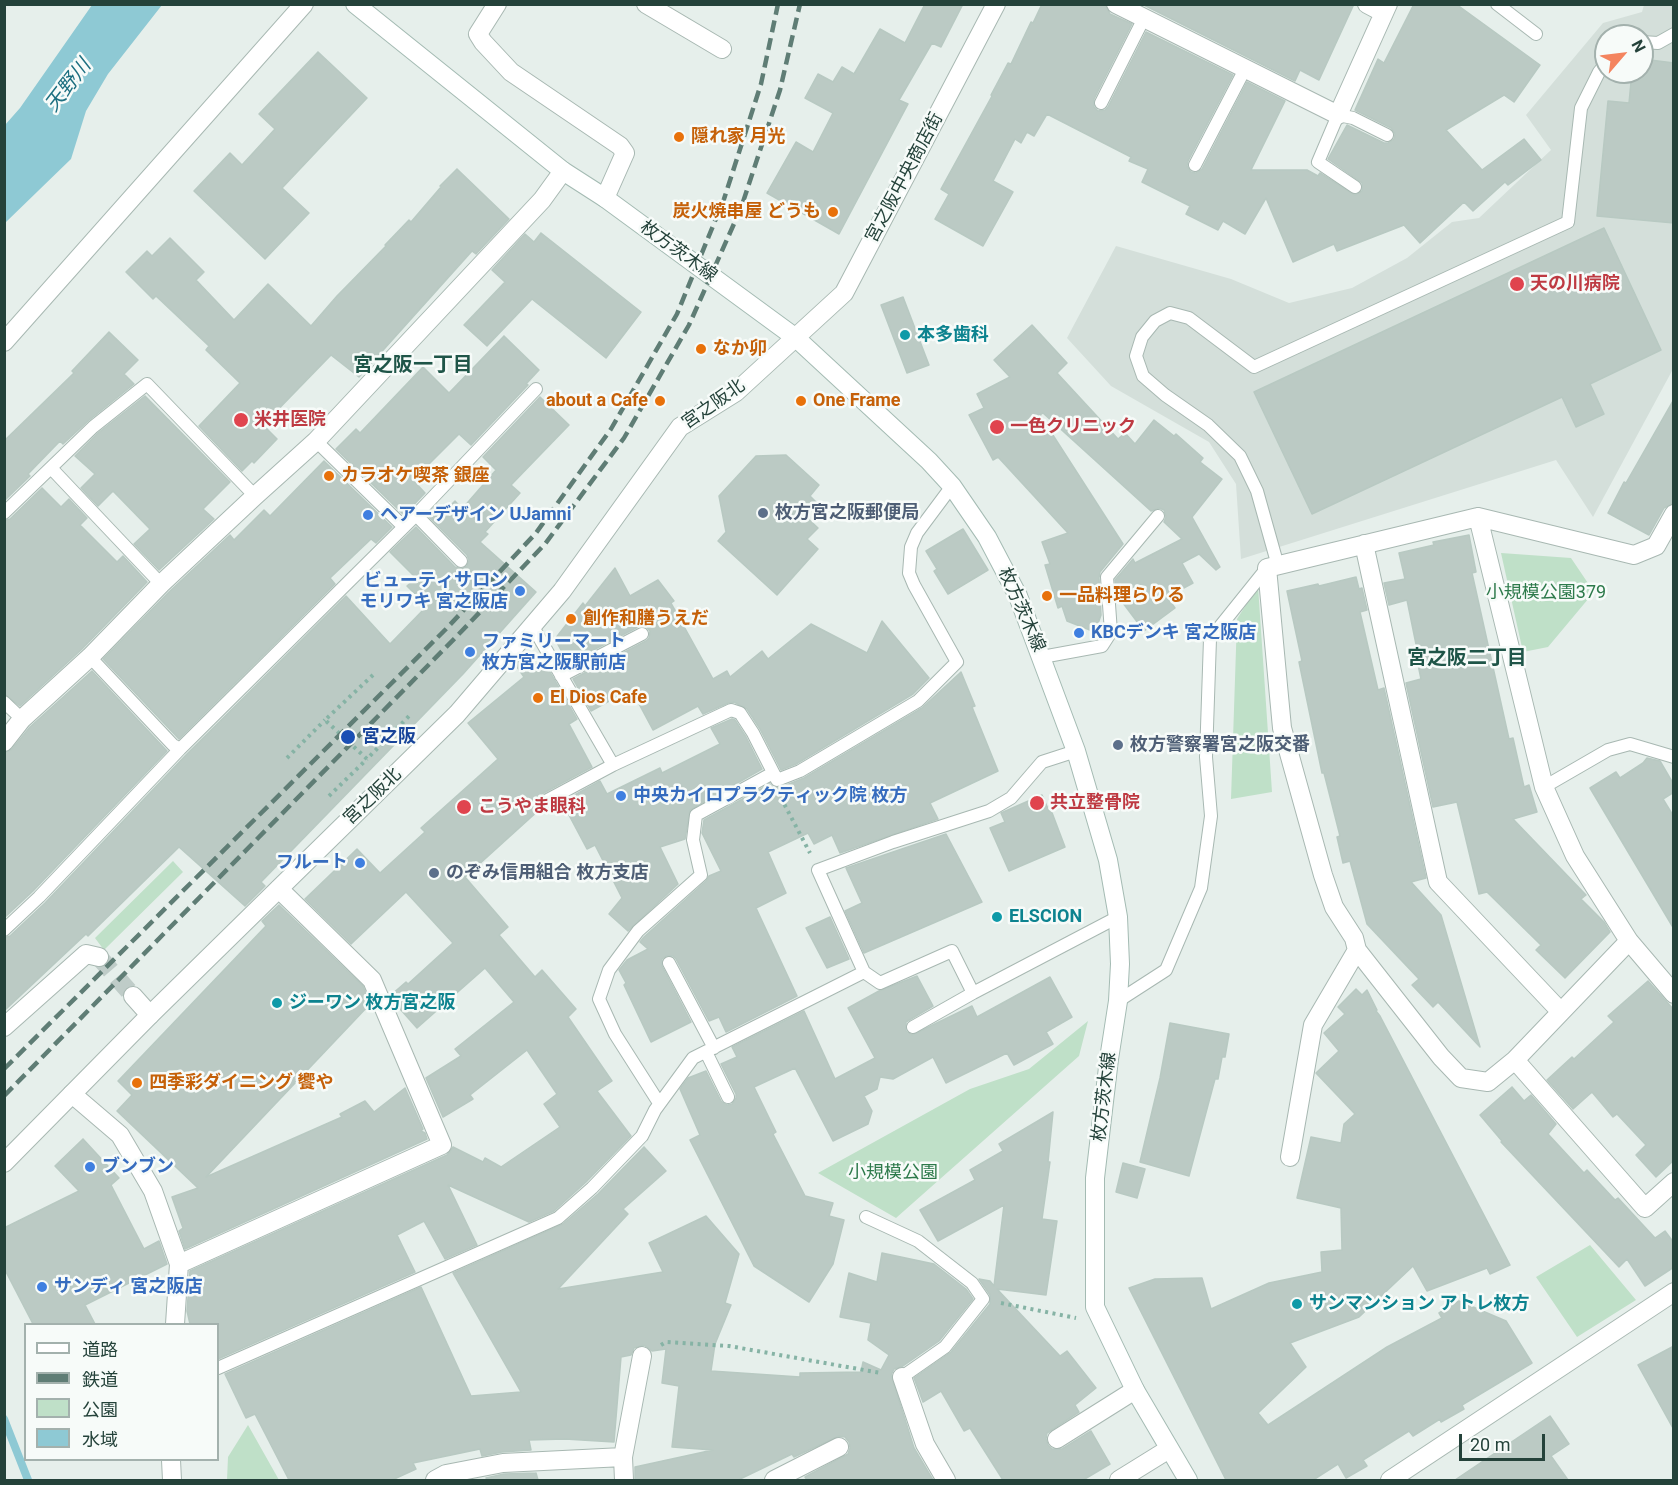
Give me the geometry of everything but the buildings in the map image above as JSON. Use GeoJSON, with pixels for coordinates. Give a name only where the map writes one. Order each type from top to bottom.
{"type":"FeatureCollection","features":[{"type":"Feature","properties":{"kind":"street"},"geometry":{"type":"LineString","coordinates":[[4,342],[304,4]]}},
{"type":"Feature","properties":{"kind":"street","name":"枚方茨木線"},"geometry":{"type":"LineString","coordinates":[[355,4],[563,171],[605,198],[796,338],[921,453],[952,486],[987,537],[1018,596],[1076,751],[1108,861],[1118,917],[1120,964],[1118,1001],[1095,1178],[1095,1307],[1135,1390],[1188,1480]]}},
{"type":"Feature","properties":{"kind":"street"},"geometry":{"type":"LineString","coordinates":[[497,4],[478,34],[483,42],[512,72],[620,146],[625,153],[605,198]]}},
{"type":"Feature","properties":{"kind":"street"},"geometry":{"type":"LineString","coordinates":[[646,4],[722,49]]}},
{"type":"Feature","properties":{"kind":"street","name":"宮之阪中央商店街"},"geometry":{"type":"LineString","coordinates":[[796,338],[844,293],[996,4]]}},
{"type":"Feature","properties":{"kind":"street"},"geometry":{"type":"LineString","coordinates":[[1116,4],[1338,115],[1386,9],[1367,4]]}},
{"type":"Feature","properties":{"kind":"street"},"geometry":{"type":"LineString","coordinates":[[4,742],[22,719],[90,657],[161,584],[316,441],[542,200],[563,171]]}},
{"type":"Feature","properties":{"kind":"street","name":"宮之阪北"},"geometry":{"type":"LineString","coordinates":[[4,1163],[150,1015],[457,714],[562,591],[680,427],[736,392],[796,338]]}},
{"type":"Feature","properties":{"kind":"street"},"geometry":{"type":"LineString","coordinates":[[1629,941],[1515,1060],[1488,1082],[1461,1078],[1441,1057],[1357,950],[1354,938],[1334,908],[1282,728],[1273,567],[1478,517],[1634,555],[1656,546],[1674,514]]}},
{"type":"Feature","properties":{"kind":"street"},"geometry":{"type":"LineString","coordinates":[[1478,517],[1544,787],[1575,856],[1629,941],[1674,994]]}},
{"type":"Feature","properties":{"kind":"street"},"geometry":{"type":"LineString","coordinates":[[1364,544],[1438,882],[1561,1012]]}},
{"type":"Feature","properties":{"kind":"street"},"geometry":{"type":"LineString","coordinates":[[179,1264],[442,1145],[372,980],[279,889]]}},
{"type":"Feature","properties":{"kind":"street"},"geometry":{"type":"LineString","coordinates":[[1290,1157],[1313,1025],[1357,950]]}},
{"type":"Feature","properties":{"kind":"street"},"geometry":{"type":"LineString","coordinates":[[4,1027],[86,954],[99,957]]}},
{"type":"Feature","properties":{"kind":"street"},"geometry":{"type":"LineString","coordinates":[[133,996],[150,1015]]}},
{"type":"Feature","properties":{"kind":"street"},"geometry":{"type":"LineString","coordinates":[[1515,1060],[1645,1208],[1674,1182]]}},
{"type":"Feature","properties":{"kind":"street"},"geometry":{"type":"LineString","coordinates":[[72,1094],[120,1136],[153,1191],[179,1264],[175,1323]]}},
{"type":"Feature","properties":{"kind":"street"},"geometry":{"type":"LineString","coordinates":[[1390,1480],[1674,1292]]}},
{"type":"Feature","properties":{"kind":"street"},"geometry":{"type":"LineString","coordinates":[[624,1480],[623,1457],[642,1356]]}},
{"type":"Feature","properties":{"kind":"street"},"geometry":{"type":"LineString","coordinates":[[903,1377],[925,1444],[946,1480]]}},
{"type":"Feature","properties":{"kind":"street"},"geometry":{"type":"LineString","coordinates":[[1057,1438],[1135,1390]]}},
{"type":"Feature","properties":{"kind":"street"},"geometry":{"type":"LineString","coordinates":[[774,1480],[839,1447]]}},
{"type":"Feature","properties":{"kind":"street"},"geometry":{"type":"LineString","coordinates":[[1119,1480],[1169,1449]]}},
{"type":"Feature","properties":{"kind":"street"},"geometry":{"type":"LineString","coordinates":[[435,1480],[446,1474],[503,1463],[623,1457]]}},
{"type":"Feature","properties":{"kind":"street"},"geometry":{"type":"LineString","coordinates":[[171,1461],[172,1480]]}},
{"type":"Feature","properties":{"kind":"lane"},"geometry":{"type":"LineString","coordinates":[[1497,4],[1536,34]]}},
{"type":"Feature","properties":{"kind":"lane"},"geometry":{"type":"LineString","coordinates":[[1101,103],[1144,18]]}},
{"type":"Feature","properties":{"kind":"lane"},"geometry":{"type":"LineString","coordinates":[[1654,43],[1658,43],[1674,34]]}},
{"type":"Feature","properties":{"kind":"lane"},"geometry":{"type":"LineString","coordinates":[[1195,165],[1245,69]]}},
{"type":"Feature","properties":{"kind":"lane"},"geometry":{"type":"LineString","coordinates":[[1118,1001],[1166,970],[1201,888],[1211,816],[1206,756],[1210,639],[1273,567],[1257,491],[1240,456],[1208,425],[1165,395],[1143,376],[1136,356],[1142,337],[1155,321],[1170,314],[1189,318],[1254,367],[1568,222],[1581,108],[1594,82]]}},
{"type":"Feature","properties":{"kind":"lane"},"geometry":{"type":"LineString","coordinates":[[1355,187],[1318,162],[1338,115],[1353,118],[1387,135]]}},
{"type":"Feature","properties":{"kind":"lane"},"geometry":{"type":"LineString","coordinates":[[4,513],[93,427],[147,384],[255,496]]}},
{"type":"Feature","properties":{"kind":"lane"},"geometry":{"type":"LineString","coordinates":[[4,930],[39,897],[180,749],[404,528],[536,389]]}},
{"type":"Feature","properties":{"kind":"lane"},"geometry":{"type":"LineString","coordinates":[[316,441],[404,528]]}},
{"type":"Feature","properties":{"kind":"lane"},"geometry":{"type":"LineString","coordinates":[[52,469],[161,584]]}},
{"type":"Feature","properties":{"kind":"lane"},"geometry":{"type":"LineString","coordinates":[[659,1103],[615,1034],[599,999],[609,970],[638,930],[701,875],[693,840],[696,815],[775,777],[800,771],[918,701],[957,662],[909,573],[911,547],[917,533],[952,486]]}},
{"type":"Feature","properties":{"kind":"lane"},"geometry":{"type":"LineString","coordinates":[[416,515],[460,561]]}},
{"type":"Feature","properties":{"kind":"lane"},"geometry":{"type":"LineString","coordinates":[[1042,657],[1102,646],[1111,632],[1107,577],[1158,516]]}},
{"type":"Feature","properties":{"kind":"lane"},"geometry":{"type":"LineString","coordinates":[[533,627],[613,765]]}},
{"type":"Feature","properties":{"kind":"lane"},"geometry":{"type":"LineString","coordinates":[[561,676],[642,634]]}},
{"type":"Feature","properties":{"kind":"lane"},"geometry":{"type":"LineString","coordinates":[[90,657],[173,745],[180,749]]}},
{"type":"Feature","properties":{"kind":"lane"},"geometry":{"type":"LineString","coordinates":[[4,702],[22,719]]}},
{"type":"Feature","properties":{"kind":"lane"},"geometry":{"type":"LineString","coordinates":[[542,803],[613,765],[731,710],[740,713],[753,733],[775,777]]}},
{"type":"Feature","properties":{"kind":"lane"},"geometry":{"type":"LineString","coordinates":[[1544,787],[1608,750],[1630,744],[1674,758]]}},
{"type":"Feature","properties":{"kind":"lane"},"geometry":{"type":"LineString","coordinates":[[973,993],[952,951],[880,983],[864,972],[818,870],[893,842],[990,811],[1011,798],[1042,762],[1076,751]]}},
{"type":"Feature","properties":{"kind":"lane"},"geometry":{"type":"LineString","coordinates":[[913,1027],[1118,917]]}},
{"type":"Feature","properties":{"kind":"lane"},"geometry":{"type":"LineString","coordinates":[[669,963],[710,1050],[728,1097]]}},
{"type":"Feature","properties":{"kind":"lane"},"geometry":{"type":"LineString","coordinates":[[219,1368],[558,1218],[592,1188],[642,1136],[659,1103],[693,1058],[864,972]]}},
{"type":"Feature","properties":{"kind":"lane"},"geometry":{"type":"LineString","coordinates":[[866,1217],[918,1241],[972,1283],[983,1299],[945,1347],[903,1377]]}},
{"type":"Feature","properties":{"kind":"path"},"geometry":{"type":"LineString","coordinates":[[287,758],[373,675]]}},
{"type":"Feature","properties":{"kind":"path"},"geometry":{"type":"LineString","coordinates":[[329,796],[412,712]]}},
{"type":"Feature","properties":{"kind":"path"},"geometry":{"type":"LineString","coordinates":[[325,720],[367,759]]}},
{"type":"Feature","properties":{"kind":"path"},"geometry":{"type":"LineString","coordinates":[[775,777],[775,786],[818,870]]}},
{"type":"Feature","properties":{"kind":"path"},"geometry":{"type":"LineString","coordinates":[[983,1299],[1077,1318]]}},
{"type":"Feature","properties":{"kind":"path"},"geometry":{"type":"LineString","coordinates":[[642,1356],[666,1342],[729,1346],[903,1377]]}},
{"type":"Feature","properties":{"kind":"shaded area","name":"天の川病院"},"geometry":{"type":"Polygon","coordinates":[[[1644,5],[1673,5],[1673,369],[1593,517],[1556,460],[1241,559],[1236,484],[1209,442],[1111,386],[1067,338],[1116,246],[1231,279],[1289,303],[1352,288],[1407,258],[1452,222],[1479,218],[1551,150],[1526,115],[1594,34],[1594,84],[1654,84],[1654,24],[1603,23],[1642,12],[1644,5]]]}},
{"type":"Feature","properties":{"kind":"green space","name":"小規模公園379"},"geometry":{"type":"Polygon","coordinates":[[[1501,553],[1571,558],[1594,592],[1548,647],[1523,652],[1501,553]]]}},
{"type":"Feature","properties":{"kind":"green space"},"geometry":{"type":"Polygon","coordinates":[[[1258,586],[1272,792],[1231,799],[1237,619],[1258,586]]]}},
{"type":"Feature","properties":{"kind":"green space"},"geometry":{"type":"Polygon","coordinates":[[[173,861],[183,872],[104,950],[95,938],[173,861]]]}},
{"type":"Feature","properties":{"kind":"green space","name":"小規模公園"},"geometry":{"type":"Polygon","coordinates":[[[1088,1021],[1079,1056],[896,1218],[818,1173],[970,1089],[1029,1069],[1088,1021]]]}},
{"type":"Feature","properties":{"kind":"green space"},"geometry":{"type":"Polygon","coordinates":[[[1590,1245],[1636,1300],[1577,1337],[1536,1277],[1590,1245]]]}},
{"type":"Feature","properties":{"kind":"green space"},"geometry":{"type":"Polygon","coordinates":[[[248,1425],[279,1480],[227,1480],[228,1457],[248,1425]]]}},
{"type":"Feature","properties":{"kind":"water","name":"天野川"},"geometry":{"type":"Polygon","coordinates":[[[92,5],[162,5],[108,74],[86,111],[71,159],[5,223],[5,125],[20,108],[92,5]]]}},
{"type":"Feature","properties":{"kind":"waterway"},"geometry":{"type":"LineString","coordinates":[[4,1419],[28,1480]]}},
{"type":"Feature","properties":{"kind":"tunnel"},"geometry":{"type":"LineString","coordinates":[[99,957],[133,996]]}},
{"type":"Feature","properties":{"kind":"railway"},"geometry":{"type":"LineString","coordinates":[[4,1069],[446,629],[536,533],[611,429],[677,314],[724,199],[761,84],[778,4]]}},
{"type":"Feature","properties":{"kind":"railway"},"geometry":{"type":"LineString","coordinates":[[4,1096],[545,544],[624,438],[689,325],[741,208],[780,90],[800,4]]}},
{"type":"Feature","properties":{"kind":"place","name":"隠れ家 月光"},"geometry":{"type":"Point","coordinates":[679,137]}},
{"type":"Feature","properties":{"kind":"place","name":"炭火焼串屋 どうも"},"geometry":{"type":"Point","coordinates":[833,212]}},
{"type":"Feature","properties":{"kind":"place","name":"天の川病院"},"geometry":{"type":"Point","coordinates":[1517,284]}},
{"type":"Feature","properties":{"kind":"place","name":"本多歯科"},"geometry":{"type":"Point","coordinates":[905,335]}},
{"type":"Feature","properties":{"kind":"place","name":"なか卯"},"geometry":{"type":"Point","coordinates":[701,349]}},
{"type":"Feature","properties":{"kind":"place","name":"about a Cafe"},"geometry":{"type":"Point","coordinates":[660,401]}},
{"type":"Feature","properties":{"kind":"place","name":"One Frame"},"geometry":{"type":"Point","coordinates":[801,401]}},
{"type":"Feature","properties":{"kind":"place","name":"米井医院"},"geometry":{"type":"Point","coordinates":[241,420]}},
{"type":"Feature","properties":{"kind":"place","name":"一色クリニック"},"geometry":{"type":"Point","coordinates":[997,427]}},
{"type":"Feature","properties":{"kind":"place","name":"カラオケ喫茶 銀座"},"geometry":{"type":"Point","coordinates":[329,476]}},
{"type":"Feature","properties":{"kind":"place","name":"枚方宮之阪郵便局"},"geometry":{"type":"Point","coordinates":[763,513]}},
{"type":"Feature","properties":{"kind":"place","name":"ヘアーデザイン UJamni"},"geometry":{"type":"Point","coordinates":[368,515]}},
{"type":"Feature","properties":{"kind":"place","name":"ビューティサロン モリワキ 宮之阪店"},"geometry":{"type":"Point","coordinates":[520,591]}},
{"type":"Feature","properties":{"kind":"place","name":"一品料理らりる"},"geometry":{"type":"Point","coordinates":[1047,596]}},
{"type":"Feature","properties":{"kind":"place","name":"創作和膳うえだ"},"geometry":{"type":"Point","coordinates":[571,619]}},
{"type":"Feature","properties":{"kind":"place","name":"KBCデンキ 宮之阪店"},"geometry":{"type":"Point","coordinates":[1079,633]}},
{"type":"Feature","properties":{"kind":"place","name":"ファミリーマート 枚方宮之阪駅前店"},"geometry":{"type":"Point","coordinates":[470,652]}},
{"type":"Feature","properties":{"kind":"place","name":"El Dios Cafe"},"geometry":{"type":"Point","coordinates":[538,698]}},
{"type":"Feature","properties":{"kind":"place","name":"宮之阪"},"geometry":{"type":"Point","coordinates":[348,737]}},
{"type":"Feature","properties":{"kind":"place","name":"枚方警察署宮之阪交番"},"geometry":{"type":"Point","coordinates":[1118,745]}},
{"type":"Feature","properties":{"kind":"place","name":"中央カイロプラクティック院 枚方"},"geometry":{"type":"Point","coordinates":[621,796]}},
{"type":"Feature","properties":{"kind":"place","name":"共立整骨院"},"geometry":{"type":"Point","coordinates":[1037,803]}},
{"type":"Feature","properties":{"kind":"place","name":"こうやま眼科"},"geometry":{"type":"Point","coordinates":[464,807]}},
{"type":"Feature","properties":{"kind":"place","name":"フルート"},"geometry":{"type":"Point","coordinates":[360,863]}},
{"type":"Feature","properties":{"kind":"place","name":"のぞみ信用組合 枚方支店"},"geometry":{"type":"Point","coordinates":[434,873]}},
{"type":"Feature","properties":{"kind":"place","name":"ELSCION"},"geometry":{"type":"Point","coordinates":[997,917]}},
{"type":"Feature","properties":{"kind":"place","name":"ジーワン 枚方宮之阪"},"geometry":{"type":"Point","coordinates":[277,1003]}},
{"type":"Feature","properties":{"kind":"place","name":"四季彩ダイニング 饗や"},"geometry":{"type":"Point","coordinates":[137,1083]}},
{"type":"Feature","properties":{"kind":"place","name":"ブンブン"},"geometry":{"type":"Point","coordinates":[90,1167]}},
{"type":"Feature","properties":{"kind":"place","name":"サンディ 宮之阪店"},"geometry":{"type":"Point","coordinates":[42,1287]}},
{"type":"Feature","properties":{"kind":"place","name":"サンマンション アトレ枚方"},"geometry":{"type":"Point","coordinates":[1297,1304]}},
{"type":"Feature","properties":{"kind":"district","name":"宮之阪一丁目"},"geometry":{"type":"Point","coordinates":[413,366]}},
{"type":"Feature","properties":{"kind":"district","name":"宮之阪二丁目"},"geometry":{"type":"Point","coordinates":[1467,659]}}]}
